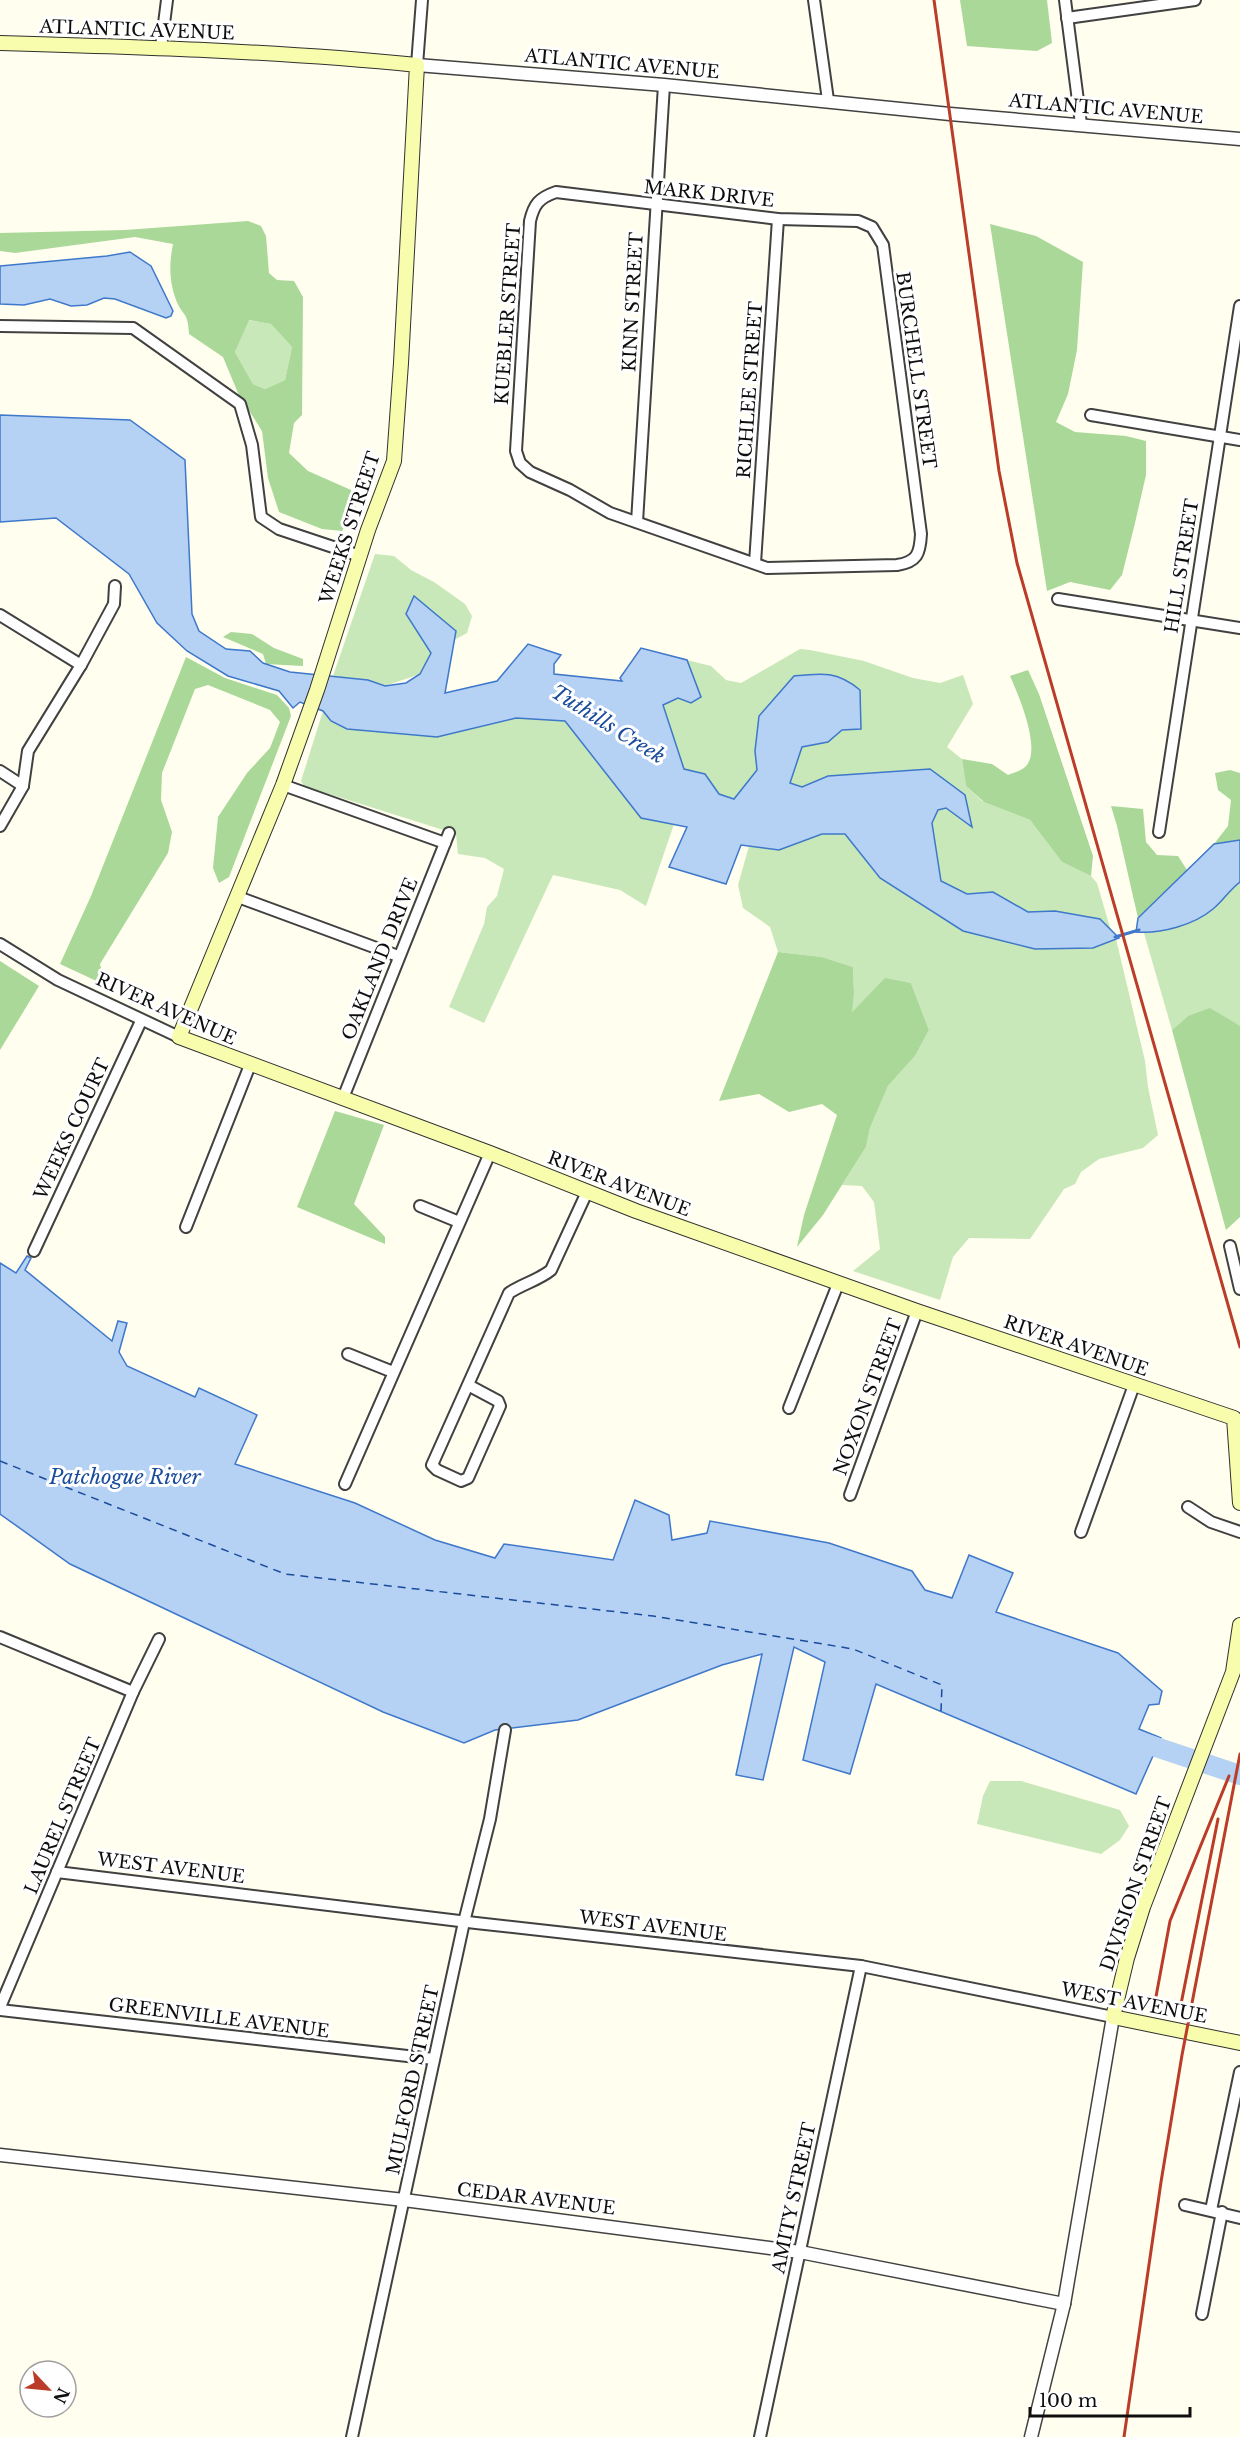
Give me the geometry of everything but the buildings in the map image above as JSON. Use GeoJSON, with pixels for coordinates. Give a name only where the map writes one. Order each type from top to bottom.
{"type":"FeatureCollection","features":[{"type":"Feature","properties":{"kind":"main road","name":"ATLANTIC AVENUE"},"geometry":{"type":"LineString","coordinates":[[0,44],[161,47],[290,54],[417,66]]}},
{"type":"Feature","properties":{"kind":"main road","name":"WEEKS STREET"},"geometry":{"type":"LineString","coordinates":[[179,1037],[283,785],[394,461],[417,66]]}},
{"type":"Feature","properties":{"kind":"main road","name":"RIVER AVENUE"},"geometry":{"type":"LineString","coordinates":[[179,1037],[490,1153],[587,1192],[838,1284],[1237,1419]]}},
{"type":"Feature","properties":{"kind":"main road"},"geometry":{"type":"LineString","coordinates":[[1237,1419],[1240,1503]]}},
{"type":"Feature","properties":{"kind":"main road","name":"DIVISION STREET"},"geometry":{"type":"LineString","coordinates":[[1113,2018],[1127,1958],[1143,1907],[1233,1672],[1240,1625]]}},
{"type":"Feature","properties":{"kind":"main road","name":"WEST AVENUE"},"geometry":{"type":"LineString","coordinates":[[1113,2018],[1240,2043]]}},
{"type":"Feature","properties":{"kind":"street"},"geometry":{"type":"LineString","coordinates":[[161,47],[167,0]]}},
{"type":"Feature","properties":{"kind":"street","name":"WEEKS STREET"},"geometry":{"type":"LineString","coordinates":[[417,66],[422,0]]}},
{"type":"Feature","properties":{"kind":"street"},"geometry":{"type":"LineString","coordinates":[[814,0],[828,100]]}},
{"type":"Feature","properties":{"kind":"street"},"geometry":{"type":"LineString","coordinates":[[1065,0],[1082,124]]}},
{"type":"Feature","properties":{"kind":"street"},"geometry":{"type":"LineString","coordinates":[[1067,18],[1195,0]]}},
{"type":"Feature","properties":{"kind":"street","name":"ATLANTIC AVENUE"},"geometry":{"type":"LineString","coordinates":[[417,66],[664,85],[950,114],[1240,139]]}},
{"type":"Feature","properties":{"kind":"street","name":"KINN STREET"},"geometry":{"type":"LineString","coordinates":[[637,522],[664,85]]}},
{"type":"Feature","properties":{"kind":"street","name":"MARK DRIVE"},"geometry":{"type":"LineString","coordinates":[[556,192],[778,219],[858,221]]}},
{"type":"Feature","properties":{"kind":"street","name":"KUEBLER STREET"},"geometry":{"type":"LineString","coordinates":[[556,192],[543,196],[533,207],[530,221],[516,451],[520,463],[531,472],[570,490],[610,513],[637,522]]}},
{"type":"Feature","properties":{"kind":"street","name":"RICHLEE STREET"},"geometry":{"type":"LineString","coordinates":[[755,563],[778,219]]}},
{"type":"Feature","properties":{"kind":"street","name":"BURCHELL STREET"},"geometry":{"type":"LineString","coordinates":[[755,563],[781,568],[908,564],[917,558],[921,549],[921,534],[883,245],[873,228],[858,221]]}},
{"type":"Feature","properties":{"kind":"street","name":"HILL STREET"},"geometry":{"type":"LineString","coordinates":[[1159,832],[1240,306]]}},
{"type":"Feature","properties":{"kind":"street"},"geometry":{"type":"LineString","coordinates":[[0,326],[133,328],[240,404],[252,445],[261,517],[283,530],[360,556]]}},
{"type":"Feature","properties":{"kind":"street"},"geometry":{"type":"LineString","coordinates":[[1091,415],[1240,440]]}},
{"type":"Feature","properties":{"kind":"street"},"geometry":{"type":"LineString","coordinates":[[637,522],[755,563]]}},
{"type":"Feature","properties":{"kind":"street"},"geometry":{"type":"LineString","coordinates":[[0,826],[24,786],[28,752],[81,665],[114,604],[115,586]]}},
{"type":"Feature","properties":{"kind":"street"},"geometry":{"type":"LineString","coordinates":[[1058,599],[1240,628]]}},
{"type":"Feature","properties":{"kind":"street"},"geometry":{"type":"LineString","coordinates":[[0,615],[81,665]]}},
{"type":"Feature","properties":{"kind":"street"},"geometry":{"type":"LineString","coordinates":[[0,771],[24,786]]}},
{"type":"Feature","properties":{"kind":"street","name":"OAKLAND DRIVE"},"geometry":{"type":"LineString","coordinates":[[283,785],[447,838],[343,1098]]}},
{"type":"Feature","properties":{"kind":"street"},"geometry":{"type":"LineString","coordinates":[[238,897],[398,956]]}},
{"type":"Feature","properties":{"kind":"street","name":"RIVER AVENUE"},"geometry":{"type":"LineString","coordinates":[[0,944],[58,980],[179,1037]]}},
{"type":"Feature","properties":{"kind":"street","name":"WEEKS COURT"},"geometry":{"type":"LineString","coordinates":[[34,1251],[141,1021]]}},
{"type":"Feature","properties":{"kind":"street"},"geometry":{"type":"LineString","coordinates":[[186,1227],[250,1065]]}},
{"type":"Feature","properties":{"kind":"street"},"geometry":{"type":"LineString","coordinates":[[345,1484],[490,1153]]}},
{"type":"Feature","properties":{"kind":"street"},"geometry":{"type":"LineString","coordinates":[[468,1385],[498,1401],[500,1406],[468,1478],[461,1481],[437,1470],[432,1465],[509,1293],[552,1270],[587,1192]]}},
{"type":"Feature","properties":{"kind":"street"},"geometry":{"type":"LineString","coordinates":[[420,1206],[459,1222]]}},
{"type":"Feature","properties":{"kind":"street"},"geometry":{"type":"LineString","coordinates":[[1230,1246],[1240,1289]]}},
{"type":"Feature","properties":{"kind":"street"},"geometry":{"type":"LineString","coordinates":[[789,1408],[838,1284]]}},
{"type":"Feature","properties":{"kind":"street","name":"NOXON STREET"},"geometry":{"type":"LineString","coordinates":[[850,1495],[917,1311]]}},
{"type":"Feature","properties":{"kind":"street"},"geometry":{"type":"LineString","coordinates":[[348,1354],[393,1372]]}},
{"type":"Feature","properties":{"kind":"street"},"geometry":{"type":"LineString","coordinates":[[1081,1532],[1134,1385]]}},
{"type":"Feature","properties":{"kind":"street"},"geometry":{"type":"LineString","coordinates":[[1188,1507],[1211,1522],[1240,1532]]}},
{"type":"Feature","properties":{"kind":"street","name":"LAUREL STREET"},"geometry":{"type":"LineString","coordinates":[[0,2008],[133,1692],[159,1639]]}},
{"type":"Feature","properties":{"kind":"street"},"geometry":{"type":"LineString","coordinates":[[1,1640],[133,1692]]}},
{"type":"Feature","properties":{"kind":"street","name":"MULFORD STREET"},"geometry":{"type":"LineString","coordinates":[[352,2437],[464,1922],[490,1819],[505,1731]]}},
{"type":"Feature","properties":{"kind":"street","name":"WEST AVENUE"},"geometry":{"type":"LineString","coordinates":[[57,1872],[464,1922],[861,1966],[1113,2018]]}},
{"type":"Feature","properties":{"kind":"street","name":"AMITY STREET"},"geometry":{"type":"LineString","coordinates":[[760,2437],[861,1966]]}},
{"type":"Feature","properties":{"kind":"street","name":"GREENVILLE AVENUE"},"geometry":{"type":"LineString","coordinates":[[0,2008],[434,2060]]}},
{"type":"Feature","properties":{"kind":"street","name":"DIVISION STREET"},"geometry":{"type":"LineString","coordinates":[[1031,2437],[1064,2304],[1113,2018]]}},
{"type":"Feature","properties":{"kind":"street"},"geometry":{"type":"LineString","coordinates":[[1202,2314],[1216,2211],[1240,2072]]}},
{"type":"Feature","properties":{"kind":"street","name":"CEDAR AVENUE"},"geometry":{"type":"LineString","coordinates":[[0,2155],[404,2200],[800,2252],[1064,2304]]}},
{"type":"Feature","properties":{"kind":"street"},"geometry":{"type":"LineString","coordinates":[[1185,2205],[1240,2218]]}},
{"type":"Feature","properties":{"kind":"green space"},"geometry":{"type":"Polygon","coordinates":[[[960,0],[1047,0],[1052,43],[1037,51],[967,46],[960,0]]]}},
{"type":"Feature","properties":{"kind":"green space"},"geometry":{"type":"Polygon","coordinates":[[[248,221],[261,226],[266,236],[269,273],[277,280],[294,281],[303,297],[302,415],[294,423],[289,453],[308,471],[351,490],[356,508],[342,531],[322,529],[279,512],[268,478],[262,431],[238,393],[223,357],[189,334],[186,318],[176,300],[172,286],[170,265],[173,244],[135,237],[15,253],[0,251],[0,233],[125,230],[248,221]],[[249,320],[235,352],[253,384],[265,389],[285,380],[292,347],[271,324],[249,320]]]}},
{"type":"Feature","properties":{"kind":"green space"},"geometry":{"type":"Polygon","coordinates":[[[990,224],[1036,236],[1083,262],[1077,350],[1068,394],[1056,422],[1075,432],[1126,436],[1146,441],[1146,475],[1135,523],[1122,575],[1110,590],[1070,582],[1047,591],[990,224]]]}},
{"type":"Feature","properties":{"kind":"green space"},"geometry":{"type":"Polygon","coordinates":[[[248,320],[271,324],[292,347],[285,380],[265,389],[253,384],[235,352],[248,320]]]}},
{"type":"Feature","properties":{"kind":"green space"},"geometry":{"type":"Polygon","coordinates":[[[375,554],[394,556],[411,570],[434,582],[465,604],[472,616],[467,633],[454,640],[456,630],[406,614],[431,653],[420,674],[385,686],[368,680],[333,676],[375,554]]]}},
{"type":"Feature","properties":{"kind":"green space"},"geometry":{"type":"Polygon","coordinates":[[[231,632],[252,634],[274,648],[303,659],[303,666],[266,664],[263,654],[223,637],[231,632]]]}},
{"type":"Feature","properties":{"kind":"green space"},"geometry":{"type":"Polygon","coordinates":[[[800,649],[864,661],[913,678],[940,683],[963,675],[973,704],[947,747],[962,759],[966,786],[982,801],[1030,820],[1062,862],[1091,876],[1097,883],[1111,931],[1100,919],[1055,911],[1027,912],[993,892],[967,894],[941,881],[932,823],[938,809],[946,808],[972,826],[965,795],[828,776],[802,787],[789,783],[802,747],[828,742],[862,707],[755,751],[757,770],[734,799],[719,794],[705,774],[684,769],[663,705],[678,698],[691,703],[701,697],[687,660],[711,666],[726,680],[741,683],[800,649]]]}},
{"type":"Feature","properties":{"kind":"green space"},"geometry":{"type":"Polygon","coordinates":[[[186,657],[225,678],[277,695],[289,708],[291,716],[229,877],[219,883],[213,868],[218,817],[247,773],[270,748],[280,722],[270,710],[208,685],[195,689],[162,773],[161,800],[172,832],[168,853],[100,964],[105,985],[60,964],[91,896],[186,657]]]}},
{"type":"Feature","properties":{"kind":"green space"},"geometry":{"type":"Polygon","coordinates":[[[1028,670],[1039,694],[1093,856],[1091,876],[1062,862],[1030,820],[984,802],[966,786],[962,759],[992,764],[1008,775],[1025,767],[1030,759],[1030,736],[1027,722],[1010,676],[1028,670]]]}},
{"type":"Feature","properties":{"kind":"green space"},"geometry":{"type":"Polygon","coordinates":[[[323,711],[331,721],[437,737],[518,718],[565,721],[641,817],[674,824],[646,906],[620,890],[553,875],[484,1023],[449,1007],[484,924],[487,907],[497,896],[504,869],[485,858],[458,854],[456,834],[304,786],[301,781],[323,711]]]}},
{"type":"Feature","properties":{"kind":"green space"},"geometry":{"type":"Polygon","coordinates":[[[1230,770],[1240,773],[1240,840],[1214,844],[1228,826],[1231,800],[1218,790],[1215,773],[1230,770]]]}},
{"type":"Feature","properties":{"kind":"green space"},"geometry":{"type":"Polygon","coordinates":[[[1111,806],[1143,809],[1146,842],[1157,855],[1178,856],[1187,870],[1138,918],[1117,826],[1111,806]]]}},
{"type":"Feature","properties":{"kind":"green space"},"geometry":{"type":"Polygon","coordinates":[[[822,834],[845,834],[880,878],[964,931],[1093,948],[1116,939],[1145,1061],[1158,1135],[1143,1148],[1099,1159],[1081,1172],[1075,1184],[1064,1189],[1030,1239],[969,1238],[953,1257],[940,1300],[853,1271],[880,1249],[874,1202],[862,1186],[842,1185],[866,1147],[870,1128],[888,1086],[915,1056],[929,1030],[911,983],[885,979],[851,1013],[854,993],[853,967],[822,957],[778,952],[770,927],[743,908],[738,885],[749,846],[779,850],[822,834]]]}},
{"type":"Feature","properties":{"kind":"green space"},"geometry":{"type":"Polygon","coordinates":[[[1240,882],[1240,1026],[1188,1016],[1172,1030],[1144,933],[1189,923],[1212,910],[1240,882]]]}},
{"type":"Feature","properties":{"kind":"green space"},"geometry":{"type":"Polygon","coordinates":[[[778,952],[822,957],[853,967],[852,1012],[885,978],[911,983],[929,1030],[915,1056],[888,1086],[870,1128],[866,1147],[823,1215],[797,1247],[804,1215],[837,1115],[822,1104],[789,1112],[759,1094],[719,1101],[778,952]]]}},
{"type":"Feature","properties":{"kind":"green space"},"geometry":{"type":"Polygon","coordinates":[[[0,961],[39,986],[0,1050],[0,961]]]}},
{"type":"Feature","properties":{"kind":"green space"},"geometry":{"type":"Polygon","coordinates":[[[1210,1008],[1240,1026],[1240,1217],[1226,1230],[1172,1030],[1188,1016],[1210,1008]]]}},
{"type":"Feature","properties":{"kind":"green space"},"geometry":{"type":"Polygon","coordinates":[[[335,1111],[384,1125],[354,1204],[385,1237],[385,1244],[297,1207],[335,1111]]]}},
{"type":"Feature","properties":{"kind":"green space"},"geometry":{"type":"Polygon","coordinates":[[[990,1781],[1021,1781],[1120,1810],[1129,1826],[1120,1840],[1101,1854],[977,1824],[983,1796],[990,1781]]]}},
{"type":"Feature","properties":{"kind":"water"},"geometry":{"type":"Polygon","coordinates":[[[130,252],[151,266],[173,311],[171,316],[166,318],[115,299],[104,298],[87,305],[71,306],[50,299],[24,305],[0,304],[0,266],[130,252]]]}},
{"type":"Feature","properties":{"kind":"water"},"geometry":{"type":"Polygon","coordinates":[[[0,415],[130,420],[185,460],[192,614],[199,631],[226,649],[250,651],[263,663],[290,672],[368,680],[385,686],[406,683],[420,674],[431,653],[406,614],[414,596],[456,631],[445,693],[497,681],[528,644],[561,655],[554,664],[554,674],[622,681],[620,678],[641,648],[687,660],[701,697],[691,703],[678,698],[663,705],[684,769],[705,774],[719,794],[734,799],[757,770],[755,751],[759,716],[794,676],[821,674],[844,679],[860,690],[861,729],[842,730],[828,742],[802,747],[790,783],[802,787],[828,776],[930,769],[965,795],[972,827],[946,808],[938,810],[932,823],[941,881],[967,894],[993,892],[1028,912],[1055,911],[1100,919],[1119,938],[1093,948],[1035,949],[963,931],[880,878],[845,834],[822,834],[779,850],[741,845],[726,884],[669,867],[687,827],[641,818],[565,721],[516,718],[437,737],[347,729],[331,721],[323,711],[300,702],[293,708],[279,691],[228,676],[187,651],[157,623],[129,574],[56,518],[0,522],[0,415]]]}},
{"type":"Feature","properties":{"kind":"water"},"geometry":{"type":"Polygon","coordinates":[[[1240,840],[1240,882],[1217,906],[1187,924],[1156,932],[1136,932],[1138,918],[1214,844],[1240,840]]]}},
{"type":"Feature","properties":{"kind":"water","name":"Patchogue River"},"geometry":{"type":"Polygon","coordinates":[[[27,1256],[31,1258],[25,1270],[112,1341],[118,1321],[127,1323],[119,1352],[127,1366],[195,1397],[199,1388],[257,1415],[235,1464],[355,1503],[435,1540],[495,1558],[504,1544],[613,1560],[635,1500],[669,1515],[672,1540],[707,1533],[710,1521],[829,1543],[912,1571],[925,1590],[952,1598],[969,1555],[1013,1573],[996,1612],[1118,1653],[1162,1691],[1159,1704],[1149,1705],[1139,1729],[1161,1738],[1136,1794],[876,1684],[850,1774],[803,1760],[825,1662],[794,1647],[763,1780],[736,1775],[762,1654],[722,1665],[578,1720],[495,1730],[464,1743],[383,1712],[70,1564],[0,1514],[0,1263],[16,1273],[27,1256]]]}},
{"type":"Feature","properties":{"kind":"waterway","name":"Tuthills Creek"},"geometry":{"type":"LineString","coordinates":[[1115,937],[1139,930]]}},
{"type":"Feature","properties":{"kind":"waterway","name":"Patchogue River"},"geometry":{"type":"LineString","coordinates":[[1132,1739],[1240,1775]]}},
{"type":"Feature","properties":{"kind":"ferry route"},"geometry":{"type":"LineString","coordinates":[[0,1461],[285,1574],[653,1616],[853,1649],[942,1685],[941,1711]]}},
{"type":"Feature","properties":{"kind":"railway"},"geometry":{"type":"LineString","coordinates":[[934,0],[999,471],[1017,563],[1240,1347]]}},
{"type":"Feature","properties":{"kind":"railway"},"geometry":{"type":"LineString","coordinates":[[1124,2437],[1182,2055],[1240,1754]]}},
{"type":"Feature","properties":{"kind":"railway"},"geometry":{"type":"LineString","coordinates":[[1155,2002],[1170,1921],[1229,1776]]}},
{"type":"Feature","properties":{"kind":"railway"},"geometry":{"type":"LineString","coordinates":[[1180,2009],[1218,1819]]}}]}
